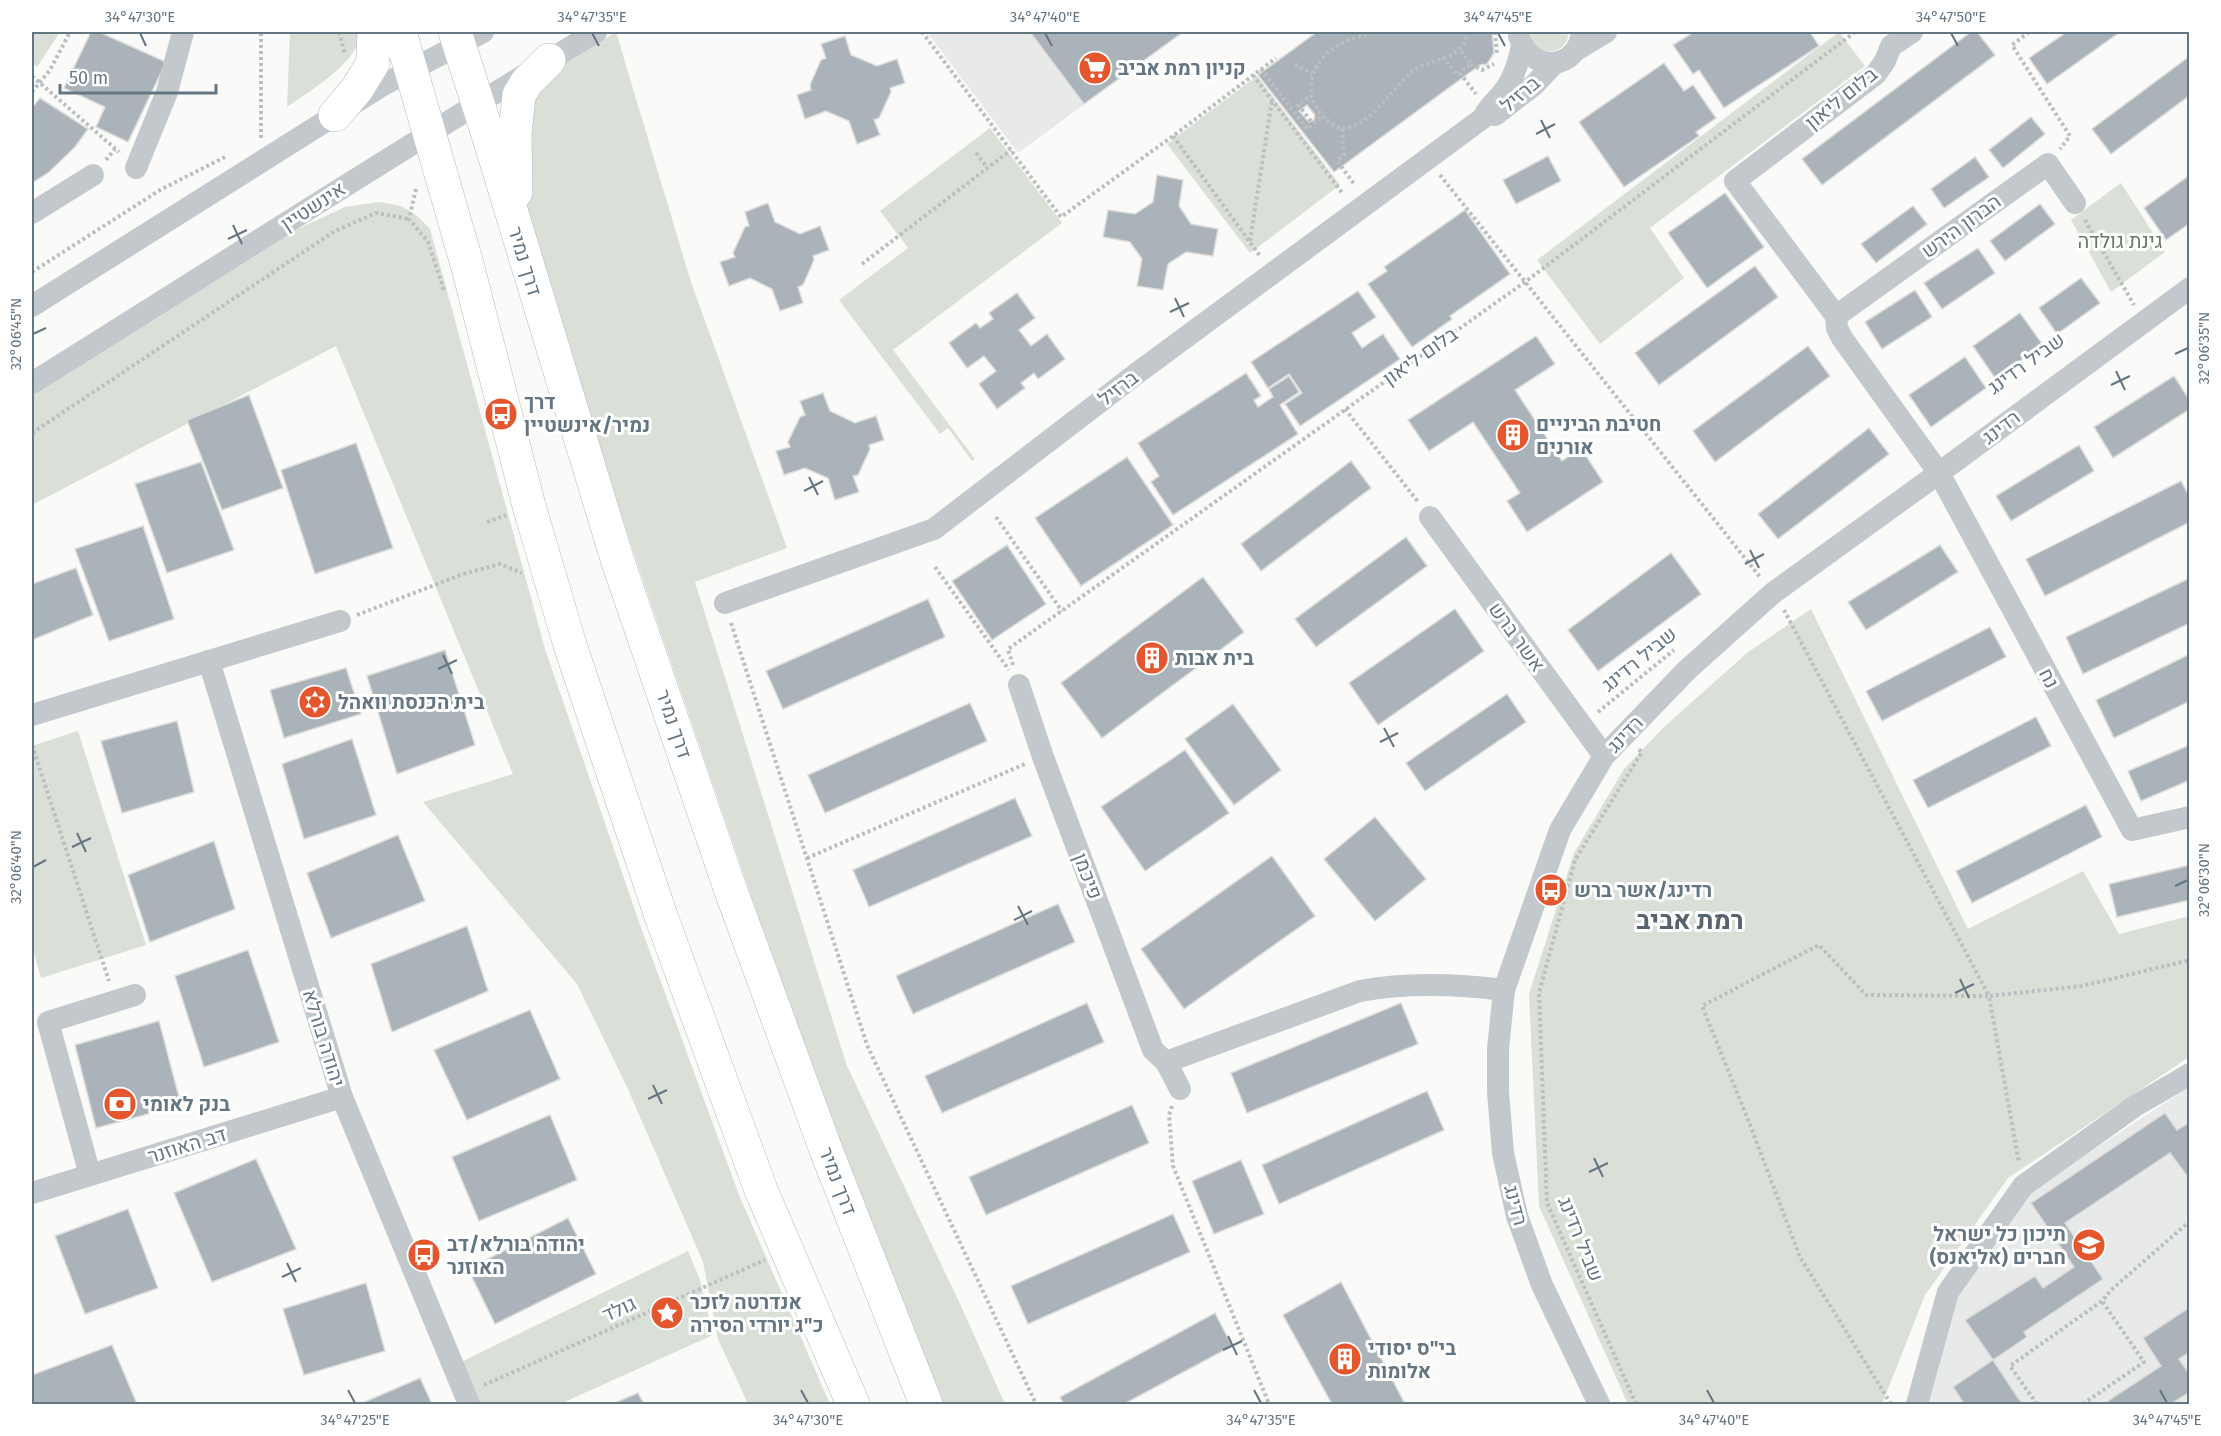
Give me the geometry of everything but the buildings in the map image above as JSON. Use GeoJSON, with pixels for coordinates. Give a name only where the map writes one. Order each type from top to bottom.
{"type":"FeatureCollection","features":[{"type":"Feature","properties":{"kind":"highway"},"geometry":{"type":"LineString","coordinates":[[334,115],[357,89],[373,63],[374,32]]}},
{"type":"Feature","properties":{"kind":"highway"},"geometry":{"type":"LineString","coordinates":[[400,32],[467,264],[529,506],[574,657],[661,916],[760,1190],[853,1404]]}},
{"type":"Feature","properties":{"kind":"highway","name":"דרך נמיר"},"geometry":{"type":"LineString","coordinates":[[465,36],[478,103],[618,562],[731,891],[826,1150],[926,1404]]}},
{"type":"Feature","properties":{"kind":"highway"},"geometry":{"type":"LineString","coordinates":[[515,230],[515,134],[519,95],[527,81],[549,60]]}},
{"type":"Feature","properties":{"kind":"street"},"geometry":{"type":"LineString","coordinates":[[136,168],[167,92],[183,32]]}},
{"type":"Feature","properties":{"kind":"street","name":"אינשטיין"},"geometry":{"type":"LineString","coordinates":[[32,383],[430,132],[596,32]]}},
{"type":"Feature","properties":{"kind":"street"},"geometry":{"type":"LineString","coordinates":[[1579,41],[1606,32]]}},
{"type":"Feature","properties":{"kind":"street","name":"בלום ליאון"},"geometry":{"type":"LineString","coordinates":[[1836,315],[1735,181],[1876,74],[1891,46],[1911,32]]}},
{"type":"Feature","properties":{"kind":"street"},"geometry":{"type":"LineString","coordinates":[[32,306],[334,115],[465,36]]}},
{"type":"Feature","properties":{"kind":"street"},"geometry":{"type":"LineString","coordinates":[[1521,38],[1528,54],[1545,63],[1555,63]]}},
{"type":"Feature","properties":{"kind":"street","name":"ברזיל"},"geometry":{"type":"LineString","coordinates":[[1483,118],[1487,107],[1505,91],[1518,65],[1521,38]]}},
{"type":"Feature","properties":{"kind":"street","name":"ברזיל"},"geometry":{"type":"LineString","coordinates":[[725,603],[934,529],[1140,371],[1427,158],[1483,118],[1492,117],[1534,85],[1555,63],[1570,56],[1579,41]]}},
{"type":"Feature","properties":{"kind":"street"},"geometry":{"type":"LineString","coordinates":[[2048,164],[2075,203]]}},
{"type":"Feature","properties":{"kind":"street","name":"הברון הירש"},"geometry":{"type":"LineString","coordinates":[[1836,315],[2048,164]]}},
{"type":"Feature","properties":{"kind":"street"},"geometry":{"type":"LineString","coordinates":[[32,213],[93,175]]}},
{"type":"Feature","properties":{"kind":"street","name":"רדינג"},"geometry":{"type":"LineString","coordinates":[[1599,1404],[1542,1285],[1517,1216],[1503,1154],[1498,1092],[1498,1049],[1504,990],[1560,830],[1604,756],[1687,670],[1773,593],[1939,473],[2138,312],[2190,288]]}},
{"type":"Feature","properties":{"kind":"street"},"geometry":{"type":"LineString","coordinates":[[1836,315],[1837,328],[1842,338],[1939,473]]}},
{"type":"Feature","properties":{"kind":"street","name":"נח"},"geometry":{"type":"LineString","coordinates":[[1939,473],[2132,830],[2190,817]]}},
{"type":"Feature","properties":{"kind":"street","name":"אשר ברש"},"geometry":{"type":"LineString","coordinates":[[1430,517],[1604,756]]}},
{"type":"Feature","properties":{"kind":"street"},"geometry":{"type":"LineString","coordinates":[[32,715],[340,621]]}},
{"type":"Feature","properties":{"kind":"street","name":"יהודה בורלא"},"geometry":{"type":"LineString","coordinates":[[209,661],[342,1097],[466,1399]]}},
{"type":"Feature","properties":{"kind":"street","name":"פיכמן"},"geometry":{"type":"LineString","coordinates":[[1019,685],[1043,757],[1153,1050],[1166,1062],[1180,1089]]}},
{"type":"Feature","properties":{"kind":"street"},"geometry":{"type":"LineString","coordinates":[[1166,1062],[1360,991],[1388,986],[1415,985],[1476,986],[1504,990]]}},
{"type":"Feature","properties":{"kind":"street"},"geometry":{"type":"LineString","coordinates":[[90,1175],[48,1022],[125,998]]}},
{"type":"Feature","properties":{"kind":"street"},"geometry":{"type":"LineString","coordinates":[[1917,1404],[1948,1292],[2023,1186],[2134,1106],[2190,1074]]}},
{"type":"Feature","properties":{"kind":"street","name":"דב האוזנר"},"geometry":{"type":"LineString","coordinates":[[32,1193],[342,1097]]}},
{"type":"Feature","properties":{"kind":"path"},"geometry":{"type":"LineString","coordinates":[[32,92],[50,70],[70,32]]}},
{"type":"Feature","properties":{"kind":"path"},"geometry":{"type":"LineString","coordinates":[[261,32],[261,138]]}},
{"type":"Feature","properties":{"kind":"path"},"geometry":{"type":"LineString","coordinates":[[922,32],[1061,217],[1276,58]]}},
{"type":"Feature","properties":{"kind":"path"},"geometry":{"type":"LineString","coordinates":[[1372,32],[1338,45],[1329,51],[1312,74],[1311,95],[1316,106],[1332,124],[1342,129],[1350,127],[1372,112],[1419,66],[1460,49],[1468,32]]}},
{"type":"Feature","properties":{"kind":"path"},"geometry":{"type":"LineString","coordinates":[[1460,49],[1471,64],[1482,70],[1488,68],[1495,62],[1497,55],[1495,32]]}},
{"type":"Feature","properties":{"kind":"path","name":"בלום ליאון"},"geometry":{"type":"LineString","coordinates":[[1019,685],[1008,649],[1525,282],[1854,32]]}},
{"type":"Feature","properties":{"kind":"path"},"geometry":{"type":"LineString","coordinates":[[2030,32],[2012,45],[2070,136],[2048,164]]}},
{"type":"Feature","properties":{"kind":"path"},"geometry":{"type":"LineString","coordinates":[[1443,57],[1457,75],[1471,64]]}},
{"type":"Feature","properties":{"kind":"path"},"geometry":{"type":"LineString","coordinates":[[1295,64],[1312,74]]}},
{"type":"Feature","properties":{"kind":"path"},"geometry":{"type":"LineString","coordinates":[[1261,69],[1307,129],[1323,116]]}},
{"type":"Feature","properties":{"kind":"path"},"geometry":{"type":"LineString","coordinates":[[1460,73],[1477,94]]}},
{"type":"Feature","properties":{"kind":"path"},"geometry":{"type":"LineString","coordinates":[[1253,75],[1343,194]]}},
{"type":"Feature","properties":{"kind":"path"},"geometry":{"type":"LineString","coordinates":[[32,76],[160,190]]}},
{"type":"Feature","properties":{"kind":"path"},"geometry":{"type":"LineString","coordinates":[[1311,95],[1298,105],[1311,121]]}},
{"type":"Feature","properties":{"kind":"path"},"geometry":{"type":"LineString","coordinates":[[1250,241],[1272,100]]}},
{"type":"Feature","properties":{"kind":"path"},"geometry":{"type":"LineString","coordinates":[[1342,129],[1344,155],[1337,161],[1355,185]]}},
{"type":"Feature","properties":{"kind":"path"},"geometry":{"type":"LineString","coordinates":[[251,143],[271,132]]}},
{"type":"Feature","properties":{"kind":"path"},"geometry":{"type":"LineString","coordinates":[[1173,136],[1260,255]]}},
{"type":"Feature","properties":{"kind":"path"},"geometry":{"type":"LineString","coordinates":[[862,264],[1011,150]]}},
{"type":"Feature","properties":{"kind":"path"},"geometry":{"type":"LineString","coordinates":[[976,153],[987,167]]}},
{"type":"Feature","properties":{"kind":"path"},"geometry":{"type":"LineString","coordinates":[[32,272],[160,190],[231,154]]}},
{"type":"Feature","properties":{"kind":"path"},"geometry":{"type":"LineString","coordinates":[[1427,158],[1786,612],[1989,996],[2023,1186]]}},
{"type":"Feature","properties":{"kind":"path"},"geometry":{"type":"LineString","coordinates":[[2075,203],[2138,312]]}},
{"type":"Feature","properties":{"kind":"path"},"geometry":{"type":"LineString","coordinates":[[32,433],[336,231],[376,213],[409,219]]}},
{"type":"Feature","properties":{"kind":"path"},"geometry":{"type":"LineString","coordinates":[[2138,312],[2142,296]]}},
{"type":"Feature","properties":{"kind":"path"},"geometry":{"type":"LineString","coordinates":[[1346,408],[1430,517]]}},
{"type":"Feature","properties":{"kind":"path"},"geometry":{"type":"LineString","coordinates":[[996,517],[1062,611]]}},
{"type":"Feature","properties":{"kind":"path"},"geometry":{"type":"LineString","coordinates":[[340,621],[463,574],[500,564],[552,585]]}},
{"type":"Feature","properties":{"kind":"path"},"geometry":{"type":"LineString","coordinates":[[935,567],[1019,685]]}},
{"type":"Feature","properties":{"kind":"path"},"geometry":{"type":"LineString","coordinates":[[725,603],[867,1045],[1036,1404]]}},
{"type":"Feature","properties":{"kind":"path","name":"שביל רדינג"},"geometry":{"type":"LineString","coordinates":[[1636,1404],[1547,1203],[1539,993],[1575,860],[1642,752],[1622,737],[1597,712],[1679,646]]}},
{"type":"Feature","properties":{"kind":"path"},"geometry":{"type":"LineString","coordinates":[[32,745],[125,998]]}},
{"type":"Feature","properties":{"kind":"path"},"geometry":{"type":"LineString","coordinates":[[807,858],[1043,757]]}},
{"type":"Feature","properties":{"kind":"path"},"geometry":{"type":"LineString","coordinates":[[1891,1404],[1800,1257],[1702,1006],[1819,945],[1866,995],[1989,996],[2082,986],[2190,960]]}},
{"type":"Feature","properties":{"kind":"path"},"geometry":{"type":"LineString","coordinates":[[1180,1089],[1168,1116],[1173,1166],[1269,1404]]}},
{"type":"Feature","properties":{"kind":"path"},"geometry":{"type":"LineString","coordinates":[[2037,1404],[2010,1366],[2102,1302],[2110,1290],[2190,1221]]}},
{"type":"Feature","properties":{"kind":"path","name":"גולד"},"geometry":{"type":"LineString","coordinates":[[466,1399],[786,1251]]}},
{"type":"Feature","properties":{"kind":"path"},"geometry":{"type":"LineString","coordinates":[[2083,1404],[2144,1362],[2102,1302]]}},
{"type":"Feature","properties":{"kind":"shaded area"},"geometry":{"type":"Polygon","coordinates":[[[927,32],[1183,32],[1018,153],[927,32]]]}},
{"type":"Feature","properties":{"kind":"shaded area","name":"תיכון כל ישראל חברים (אליאנס)"},"geometry":{"type":"Polygon","coordinates":[[[2189,1087],[2189,1404],[1927,1404],[1953,1294],[2024,1195],[2189,1087]]]}},
{"type":"Feature","properties":{"kind":"green space"},"geometry":{"type":"Polygon","coordinates":[[[32,32],[60,32],[37,67],[32,62],[32,32]]]}},
{"type":"Feature","properties":{"kind":"green space"},"geometry":{"type":"Polygon","coordinates":[[[290,32],[361,32],[352,54],[343,65],[287,107],[290,32]]]}},
{"type":"Feature","properties":{"kind":"green space"},"geometry":{"type":"Polygon","coordinates":[[[616,32],[691,282],[787,548],[695,582],[847,1066],[1005,1404],[940,1404],[815,1082],[636,560],[527,224],[522,121],[549,72],[616,32]]]}},
{"type":"Feature","properties":{"kind":"green space"},"geometry":{"type":"Polygon","coordinates":[[[1531,32],[1569,32],[1567,41],[1562,47],[1549,52],[1537,46],[1531,32]]]}},
{"type":"Feature","properties":{"kind":"green space"},"geometry":{"type":"Polygon","coordinates":[[[1839,32],[1865,66],[1650,228],[1684,278],[1600,344],[1537,260],[1839,32]]]}},
{"type":"Feature","properties":{"kind":"green space"},"geometry":{"type":"Polygon","coordinates":[[[1257,76],[1340,185],[1250,253],[1167,144],[1257,76]]]}},
{"type":"Feature","properties":{"kind":"green space"},"geometry":{"type":"Polygon","coordinates":[[[990,128],[1062,223],[893,350],[975,459],[972,461],[948,428],[940,434],[839,300],[908,248],[880,211],[990,128]]]}},
{"type":"Feature","properties":{"kind":"green space","name":"גינת גולדה"},"geometry":{"type":"Polygon","coordinates":[[[2121,183],[2165,252],[2111,292],[2071,220],[2121,183]]]}},
{"type":"Feature","properties":{"kind":"green space"},"geometry":{"type":"Polygon","coordinates":[[[378,202],[407,209],[430,229],[545,649],[639,922],[739,1195],[830,1404],[748,1404],[718,1339],[703,1262],[627,1087],[577,984],[423,802],[513,774],[336,346],[32,505],[32,393],[287,234],[345,207],[378,202]]]}},
{"type":"Feature","properties":{"kind":"green space"},"geometry":{"type":"Polygon","coordinates":[[[1811,609],[1968,929],[2083,871],[2119,934],[2189,916],[2189,1057],[2008,1178],[1925,1295],[1882,1404],[1628,1404],[1539,1206],[1529,994],[1574,853],[1624,769],[1664,727],[1747,653],[1811,609]]]}},
{"type":"Feature","properties":{"kind":"green space"},"geometry":{"type":"Polygon","coordinates":[[[78,731],[146,945],[41,978],[32,946],[32,746],[78,731]]]}},
{"type":"Feature","properties":{"kind":"green space"},"geometry":{"type":"Polygon","coordinates":[[[688,1251],[700,1280],[713,1335],[560,1404],[479,1404],[459,1363],[688,1251]]]}},
{"type":"Feature","properties":{"kind":"place","name":"קניון רמת אביב"},"geometry":{"type":"Point","coordinates":[1095,68]}},
{"type":"Feature","properties":{"kind":"place","name":"דרך נמיר/אינשטיין"},"geometry":{"type":"Point","coordinates":[501,414]}},
{"type":"Feature","properties":{"kind":"place","name":"חטיבת הביניים אורנים"},"geometry":{"type":"Point","coordinates":[1513,435]}},
{"type":"Feature","properties":{"kind":"place","name":"בית אבות"},"geometry":{"type":"Point","coordinates":[1152,658]}},
{"type":"Feature","properties":{"kind":"place","name":"בית הכנסת וואהל"},"geometry":{"type":"Point","coordinates":[315,702]}},
{"type":"Feature","properties":{"kind":"place","name":"רדינג/אשר ברש"},"geometry":{"type":"Point","coordinates":[1551,890]}},
{"type":"Feature","properties":{"kind":"place","name":"בנק לאומי"},"geometry":{"type":"Point","coordinates":[120,1104]}},
{"type":"Feature","properties":{"kind":"place","name":"תיכון כל ישראל חברים (אליאנס)"},"geometry":{"type":"Point","coordinates":[2089,1245]}},
{"type":"Feature","properties":{"kind":"place","name":"יהודה בורלא/דב האוזנר"},"geometry":{"type":"Point","coordinates":[424,1255]}},
{"type":"Feature","properties":{"kind":"place","name":"אנדרטה לזכר כ\"ג יורדי הסירה"},"geometry":{"type":"Point","coordinates":[667,1313]}},
{"type":"Feature","properties":{"kind":"place","name":"בי\"ס יסודי אלומות"},"geometry":{"type":"Point","coordinates":[1345,1359]}},
{"type":"Feature","properties":{"kind":"district","name":"רמת אביב"},"geometry":{"type":"Point","coordinates":[1690,920]}}]}
